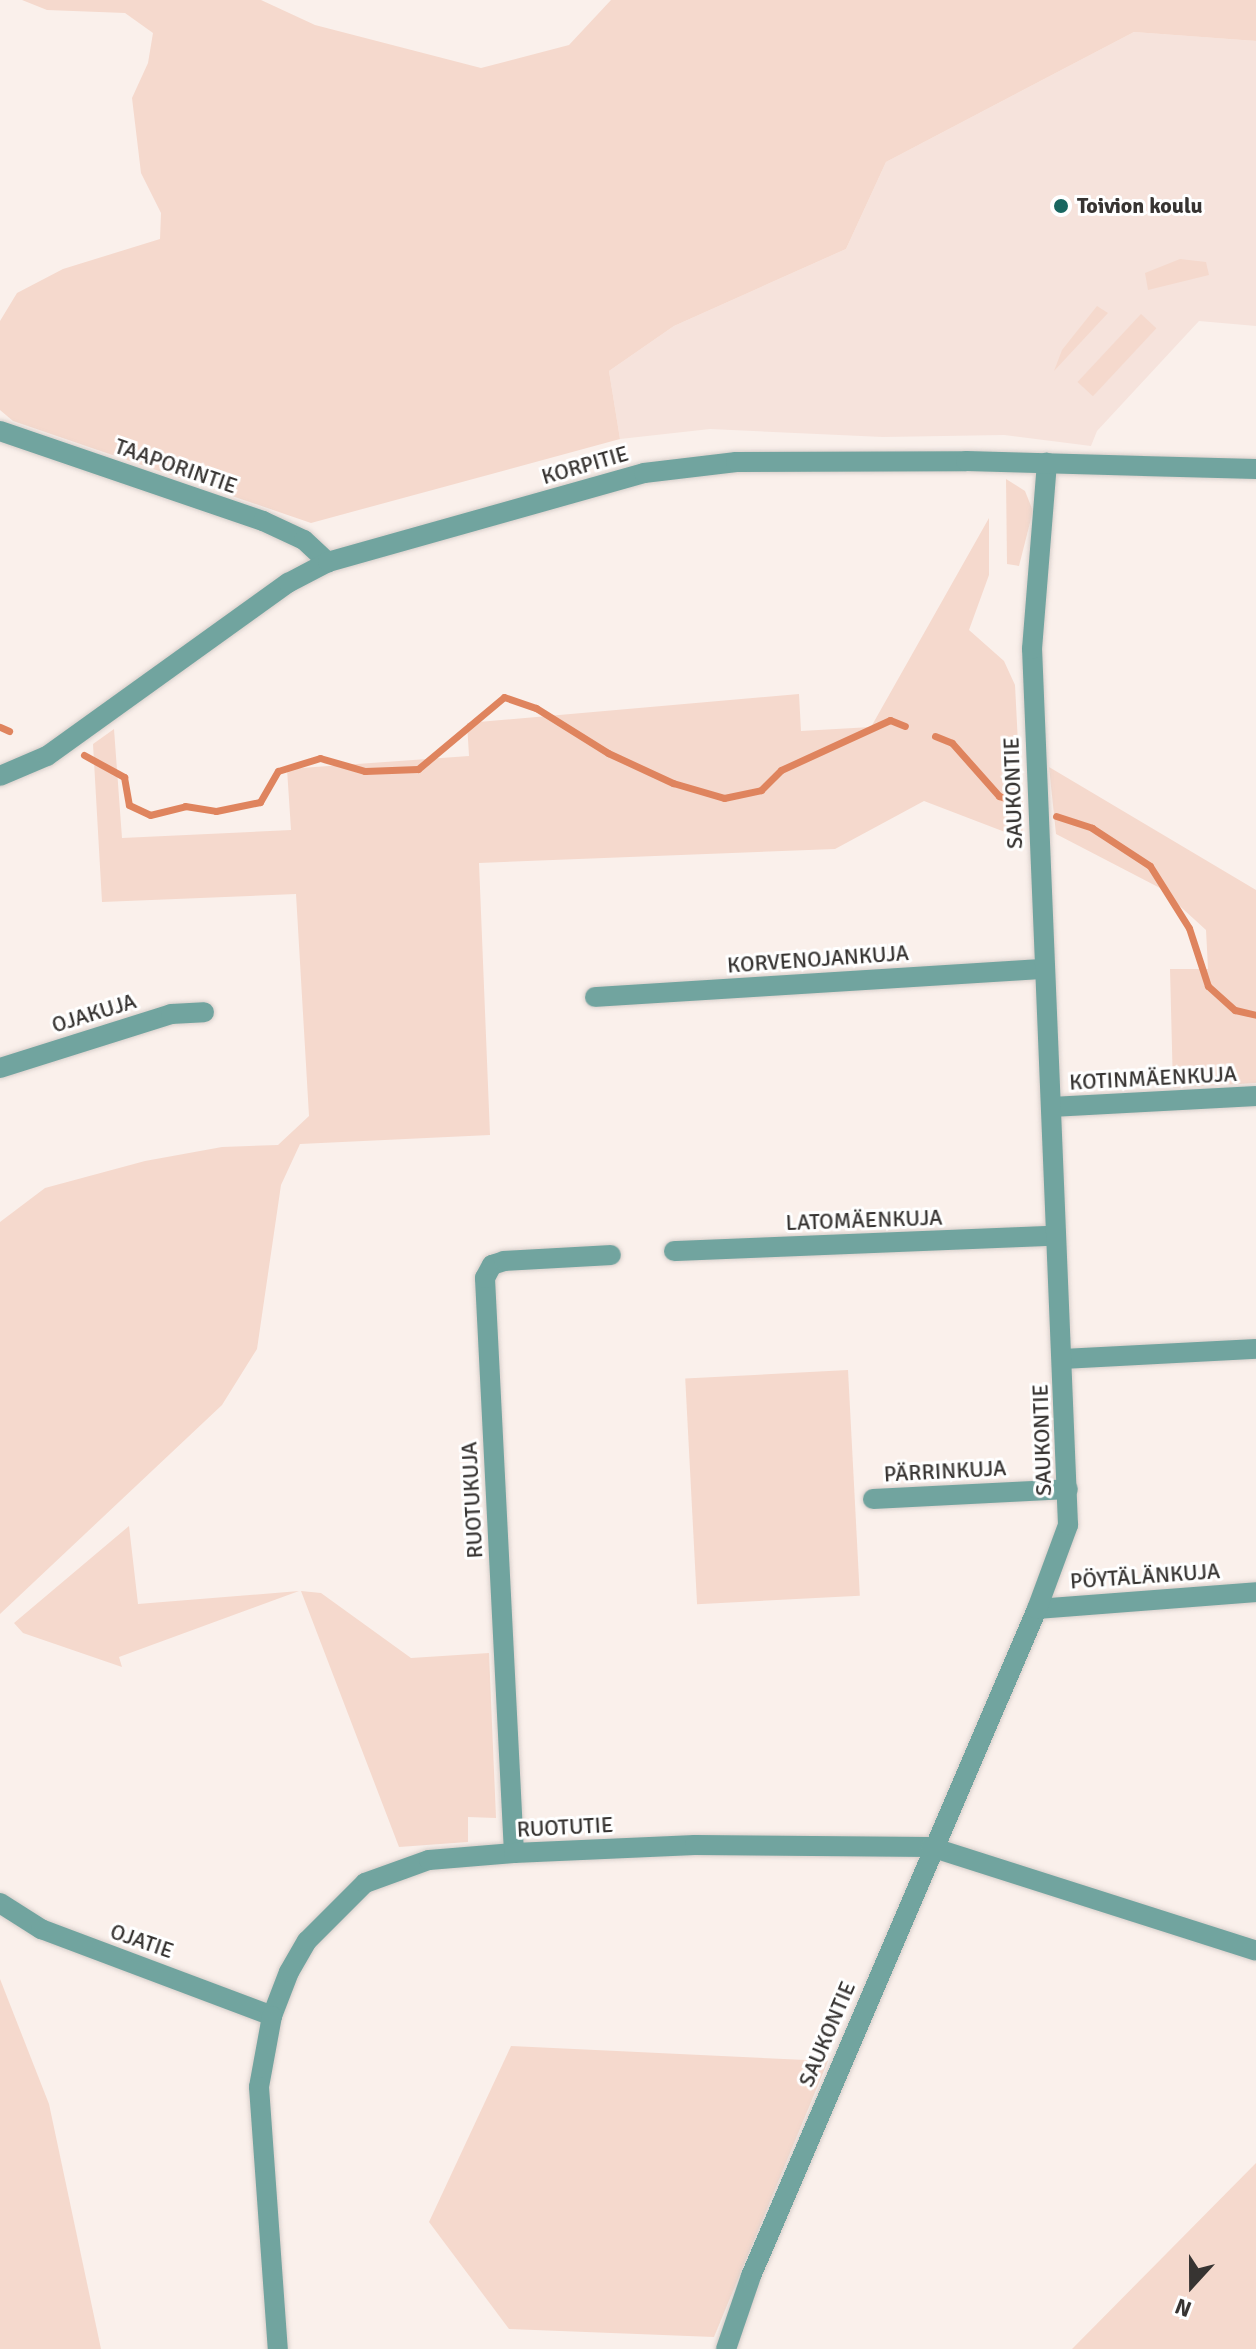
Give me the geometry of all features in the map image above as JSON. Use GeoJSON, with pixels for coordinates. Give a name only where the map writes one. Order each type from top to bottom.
{"type":"FeatureCollection","features":[{"type":"Feature","properties":{"kind":"street","name":"TAAPORINTIE"},"geometry":{"type":"LineString","coordinates":[[0,431],[263,521],[304,540],[328,562]]}},
{"type":"Feature","properties":{"kind":"street","name":"KORPITIE"},"geometry":{"type":"LineString","coordinates":[[0,776],[47,756],[288,583],[328,562],[674,468],[736,462],[1047,463],[1256,469]]}},
{"type":"Feature","properties":{"kind":"street","name":"SAUKONTIE"},"geometry":{"type":"LineString","coordinates":[[726,2349],[751,2276],[931,1847],[1037,1609],[1068,1525],[1032,649],[1047,463]]}},
{"type":"Feature","properties":{"kind":"street","name":"KORVENOJANKUJA"},"geometry":{"type":"LineString","coordinates":[[595,997],[1043,969]]}},
{"type":"Feature","properties":{"kind":"street","name":"OJAKUJA"},"geometry":{"type":"LineString","coordinates":[[0,1068],[171,1014],[204,1012]]}},
{"type":"Feature","properties":{"kind":"street","name":"KOTINMÄENKUJA"},"geometry":{"type":"LineString","coordinates":[[1052,1107],[1256,1096]]}},
{"type":"Feature","properties":{"kind":"street","name":"LATOMÄENKUJA"},"geometry":{"type":"LineString","coordinates":[[674,1251],[1055,1236]]}},
{"type":"Feature","properties":{"kind":"street","name":"RUOTUKUJA"},"geometry":{"type":"LineString","coordinates":[[514,1853],[485,1278],[492,1265],[504,1261],[611,1255]]}},
{"type":"Feature","properties":{"kind":"street"},"geometry":{"type":"LineString","coordinates":[[1063,1359],[1256,1349]]}},
{"type":"Feature","properties":{"kind":"street","name":"PÄRRINKUJA"},"geometry":{"type":"LineString","coordinates":[[873,1499],[1068,1489]]}},
{"type":"Feature","properties":{"kind":"street","name":"PÖYTÄLÄNKUJA"},"geometry":{"type":"LineString","coordinates":[[1037,1609],[1256,1592]]}},
{"type":"Feature","properties":{"kind":"street","name":"RUOTUTIE"},"geometry":{"type":"LineString","coordinates":[[278,2349],[259,2087],[272,2016],[289,1972],[307,1941],[365,1883],[429,1860],[514,1853],[695,1845],[931,1847],[1256,1951]]}},
{"type":"Feature","properties":{"kind":"street","name":"OJATIE"},"geometry":{"type":"LineString","coordinates":[[0,1903],[41,1929],[272,2016]]}},
{"type":"Feature","properties":{"kind":"shaded area"},"geometry":{"type":"Polygon","coordinates":[[[22,0],[261,0],[315,25],[481,68],[569,45],[611,0],[1256,0],[1256,41],[1134,32],[886,162],[846,249],[674,326],[609,371],[620,439],[311,523],[13,421],[0,410],[0,321],[17,293],[63,269],[160,239],[161,213],[141,173],[132,98],[148,63],[153,33],[125,13],[47,10],[22,0]]]}},
{"type":"Feature","properties":{"kind":"shaded area","name":"Toivion koulu"},"geometry":{"type":"Polygon","coordinates":[[[1134,32],[1256,41],[1256,326],[1199,321],[1097,431],[1091,446],[1004,435],[883,437],[710,429],[620,439],[609,371],[674,326],[846,249],[886,162],[1134,32]]]}},
{"type":"Feature","properties":{"kind":"shaded area"},"geometry":{"type":"Polygon","coordinates":[[[1180,259],[1206,262],[1209,275],[1148,290],[1145,273],[1180,259]]]}},
{"type":"Feature","properties":{"kind":"shaded area"},"geometry":{"type":"Polygon","coordinates":[[[1097,306],[1108,313],[1054,371],[1062,350],[1097,306]]]}},
{"type":"Feature","properties":{"kind":"shaded area"},"geometry":{"type":"Polygon","coordinates":[[[1141,314],[1156,328],[1093,396],[1078,382],[1141,314]]]}},
{"type":"Feature","properties":{"kind":"shaded area"},"geometry":{"type":"Polygon","coordinates":[[[1006,479],[1025,491],[1033,511],[1019,566],[1007,564],[1006,479]]]}},
{"type":"Feature","properties":{"kind":"shaded area"},"geometry":{"type":"Polygon","coordinates":[[[989,518],[989,575],[969,630],[1004,661],[1015,685],[1023,839],[924,801],[835,849],[479,863],[490,1135],[300,1144],[281,1185],[257,1349],[222,1405],[0,1614],[0,1222],[45,1188],[145,1161],[222,1147],[278,1145],[309,1116],[296,894],[102,902],[93,744],[114,729],[122,838],[291,830],[287,769],[469,756],[467,723],[799,694],[801,731],[871,727],[989,518]]]}},
{"type":"Feature","properties":{"kind":"shaded area"},"geometry":{"type":"Polygon","coordinates":[[[1049,767],[1256,890],[1256,1083],[1173,1088],[1170,969],[1208,969],[1206,930],[1160,888],[1056,834],[1049,767]]]}},
{"type":"Feature","properties":{"kind":"shaded area"},"geometry":{"type":"Polygon","coordinates":[[[848,1370],[860,1596],[697,1604],[685,1379],[848,1370]]]}},
{"type":"Feature","properties":{"kind":"shaded area"},"geometry":{"type":"Polygon","coordinates":[[[129,1526],[138,1604],[299,1591],[119,1657],[122,1667],[23,1633],[14,1623],[129,1526]]]}},
{"type":"Feature","properties":{"kind":"shaded area"},"geometry":{"type":"Polygon","coordinates":[[[301,1591],[321,1593],[411,1658],[489,1653],[496,1818],[468,1817],[468,1842],[399,1847],[301,1591]]]}},
{"type":"Feature","properties":{"kind":"shaded area"},"geometry":{"type":"Polygon","coordinates":[[[0,1979],[49,2104],[101,2349],[0,2349],[0,1979]]]}},
{"type":"Feature","properties":{"kind":"shaded area"},"geometry":{"type":"Polygon","coordinates":[[[511,2046],[828,2061],[714,2337],[509,2329],[429,2222],[511,2046]]]}},
{"type":"Feature","properties":{"kind":"shaded area"},"geometry":{"type":"Polygon","coordinates":[[[1256,2163],[1256,2349],[1072,2349],[1256,2163]]]}},
{"type":"Feature","properties":{"kind":"waterway"},"geometry":{"type":"LineString","coordinates":[[84,755],[124,777],[129,805],[150,815],[185,806],[216,811],[260,802],[278,771],[320,758],[365,771],[418,769],[504,697],[536,708],[608,753],[673,783],[724,798],[761,790],[781,770],[890,720],[905,726]]}},
{"type":"Feature","properties":{"kind":"waterway"},"geometry":{"type":"LineString","coordinates":[[0,727],[9,731]]}},
{"type":"Feature","properties":{"kind":"waterway"},"geometry":{"type":"LineString","coordinates":[[935,736],[952,743],[999,796],[1019,803]]}},
{"type":"Feature","properties":{"kind":"waterway"},"geometry":{"type":"LineString","coordinates":[[1056,816],[1092,828],[1150,866],[1189,928],[1208,986],[1235,1010],[1256,1015]]}},
{"type":"Feature","properties":{"kind":"place","name":"Toivion koulu"},"geometry":{"type":"Point","coordinates":[1061,206]}}]}
